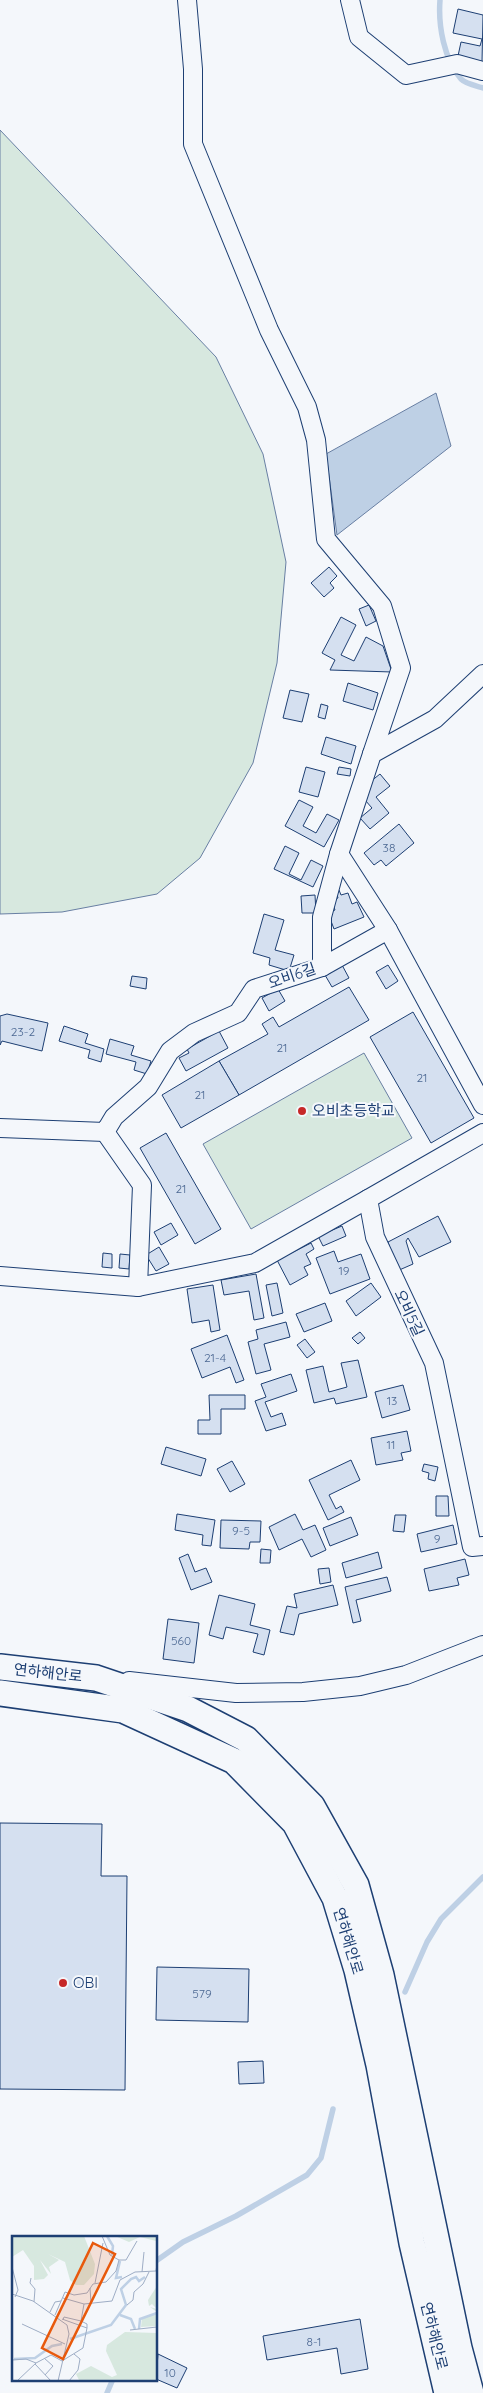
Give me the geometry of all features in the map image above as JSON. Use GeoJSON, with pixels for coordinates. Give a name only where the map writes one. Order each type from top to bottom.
{"type":"FeatureCollection","features":[{"type":"Feature","properties":{"kind":"street","name":"오비6길"},"geometry":{"type":"LineString","coordinates":[[105,1132],[114,1117],[148,1088],[170,1051],[194,1033],[238,1013],[254,989],[322,967],[322,917],[339,854],[401,668],[382,606],[326,539],[316,440],[307,407],[269,330],[192,144],[193,69],[187,0]]}},
{"type":"Feature","properties":{"kind":"street"},"geometry":{"type":"LineString","coordinates":[[350,0],[359,37],[406,75],[457,64],[483,71]]}},
{"type":"Feature","properties":{"kind":"street"},"geometry":{"type":"LineString","coordinates":[[372,754],[435,719],[483,674]]}},
{"type":"Feature","properties":{"kind":"street"},"geometry":{"type":"LineString","coordinates":[[339,854],[388,930],[483,1105]]}},
{"type":"Feature","properties":{"kind":"street"},"geometry":{"type":"LineString","coordinates":[[322,967],[388,930]]}},
{"type":"Feature","properties":{"kind":"street"},"geometry":{"type":"LineString","coordinates":[[0,1128],[105,1132],[142,1185],[138,1287]]}},
{"type":"Feature","properties":{"kind":"street"},"geometry":{"type":"LineString","coordinates":[[0,1276],[138,1287],[255,1263],[483,1133]]}},
{"type":"Feature","properties":{"kind":"street","name":"오비5길"},"geometry":{"type":"LineString","coordinates":[[368,1199],[375,1237],[434,1363],[472,1547],[483,1546]]}},
{"type":"Feature","properties":{"kind":"street","name":"연하해안로"},"geometry":{"type":"LineString","coordinates":[[0,1668],[236,1693],[303,1692],[360,1686],[406,1675],[483,1645]]}},
{"type":"Feature","properties":{"kind":"street","name":"연하해안로"},"geometry":{"type":"LineString","coordinates":[[96,1678],[188,1709],[246,1739],[312,1806],[356,1884],[381,1975],[473,2384]]}},
{"type":"Feature","properties":{"kind":"street","name":"연하해안로"},"geometry":{"type":"LineString","coordinates":[[0,1693],[123,1710],[234,1761],[294,1823],[335,1898],[357,1970],[379,2064],[412,2244],[448,2393]]}},
{"type":"Feature","properties":{"kind":"shaded area"},"geometry":{"type":"Polygon","coordinates":[[[0,130],[216,357],[263,454],[286,562],[277,663],[253,763],[200,858],[157,894],[62,912],[0,914],[0,130]]]}},
{"type":"Feature","properties":{"kind":"shaded area"},"geometry":{"type":"Polygon","coordinates":[[[364,1053],[412,1138],[251,1229],[203,1144],[364,1053]]]}},
{"type":"Feature","properties":{"kind":"water"},"geometry":{"type":"Polygon","coordinates":[[[436,393],[451,446],[337,535],[326,454],[436,393]]]}},
{"type":"Feature","properties":{"kind":"building"},"geometry":{"type":"Polygon","coordinates":[[[458,9],[483,15],[482,62],[458,56],[461,42],[480,46],[482,39],[453,33],[458,9]]]}},
{"type":"Feature","properties":{"kind":"building"},"geometry":{"type":"Polygon","coordinates":[[[329,567],[337,576],[330,583],[334,588],[324,597],[311,583],[329,567]]]}},
{"type":"Feature","properties":{"kind":"building"},"geometry":{"type":"Polygon","coordinates":[[[369,605],[376,621],[366,626],[359,609],[369,605]]]}},
{"type":"Feature","properties":{"kind":"building"},"geometry":{"type":"Polygon","coordinates":[[[341,617],[356,625],[341,655],[354,661],[366,637],[383,646],[392,672],[330,670],[335,660],[322,653],[341,617]]]}},
{"type":"Feature","properties":{"kind":"building"},"geometry":{"type":"Polygon","coordinates":[[[348,683],[378,693],[373,710],[343,701],[348,683]]]}},
{"type":"Feature","properties":{"kind":"building"},"geometry":{"type":"Polygon","coordinates":[[[290,690],[309,694],[302,722],[283,718],[290,690]]]}},
{"type":"Feature","properties":{"kind":"building"},"geometry":{"type":"Polygon","coordinates":[[[321,704],[328,706],[325,719],[318,717],[321,704]]]}},
{"type":"Feature","properties":{"kind":"building"},"geometry":{"type":"Polygon","coordinates":[[[326,737],[356,746],[351,764],[321,754],[326,737]]]}},
{"type":"Feature","properties":{"kind":"building"},"geometry":{"type":"Polygon","coordinates":[[[306,767],[325,772],[318,797],[299,792],[306,767]]]}},
{"type":"Feature","properties":{"kind":"building"},"geometry":{"type":"Polygon","coordinates":[[[339,767],[351,769],[350,776],[337,774],[339,767]]]}},
{"type":"Feature","properties":{"kind":"building"},"geometry":{"type":"Polygon","coordinates":[[[380,774],[390,786],[376,797],[389,813],[370,829],[360,818],[372,808],[365,800],[370,782],[380,774]]]}},
{"type":"Feature","properties":{"kind":"building"},"geometry":{"type":"Polygon","coordinates":[[[299,800],[313,807],[303,826],[316,833],[327,814],[339,820],[324,847],[285,826],[299,800]]]}},
{"type":"Feature","properties":{"kind":"building"},"geometry":{"type":"Polygon","coordinates":[[[399,824],[414,843],[386,866],[381,860],[374,865],[364,853],[399,824]]]}},
{"type":"Feature","properties":{"kind":"building"},"geometry":{"type":"Polygon","coordinates":[[[285,846],[299,853],[289,874],[301,880],[311,860],[323,866],[313,887],[274,869],[285,846]]]}},
{"type":"Feature","properties":{"kind":"building"},"geometry":{"type":"Polygon","coordinates":[[[339,890],[341,895],[348,893],[352,904],[357,902],[364,917],[334,929],[328,913],[335,910],[331,900],[338,898],[336,891],[339,890]]]}},
{"type":"Feature","properties":{"kind":"building"},"geometry":{"type":"Polygon","coordinates":[[[315,895],[316,913],[302,913],[301,896],[315,895]]]}},
{"type":"Feature","properties":{"kind":"building"},"geometry":{"type":"Polygon","coordinates":[[[264,914],[284,920],[275,950],[294,955],[289,971],[269,965],[270,958],[253,953],[264,914]]]}},
{"type":"Feature","properties":{"kind":"building"},"geometry":{"type":"Polygon","coordinates":[[[342,965],[349,978],[332,987],[325,975],[342,965]]]}},
{"type":"Feature","properties":{"kind":"building"},"geometry":{"type":"Polygon","coordinates":[[[388,965],[398,981],[386,989],[376,972],[388,965]]]}},
{"type":"Feature","properties":{"kind":"building"},"geometry":{"type":"Polygon","coordinates":[[[132,976],[147,978],[146,989],[130,986],[132,976]]]}},
{"type":"Feature","properties":{"kind":"building"},"geometry":{"type":"Polygon","coordinates":[[[349,987],[369,1020],[239,1095],[219,1061],[268,1034],[262,1024],[273,1017],[279,1027],[349,987]]]}},
{"type":"Feature","properties":{"kind":"building"},"geometry":{"type":"Polygon","coordinates":[[[278,989],[285,1001],[269,1011],[262,998],[278,989]]]}},
{"type":"Feature","properties":{"kind":"building"},"geometry":{"type":"Polygon","coordinates":[[[413,1012],[474,1118],[431,1143],[370,1037],[413,1012]]]}},
{"type":"Feature","properties":{"kind":"building"},"geometry":{"type":"Polygon","coordinates":[[[7,1014],[48,1023],[42,1051],[2,1041],[0,1045],[0,1016],[7,1014]]]}},
{"type":"Feature","properties":{"kind":"building"},"geometry":{"type":"Polygon","coordinates":[[[64,1026],[88,1034],[85,1043],[104,1049],[101,1062],[88,1058],[90,1050],[59,1041],[64,1026]]]}},
{"type":"Feature","properties":{"kind":"building"},"geometry":{"type":"Polygon","coordinates":[[[219,1031],[228,1048],[186,1071],[179,1058],[189,1053],[187,1049],[219,1031]]]}},
{"type":"Feature","properties":{"kind":"building"},"geometry":{"type":"Polygon","coordinates":[[[110,1039],[134,1046],[131,1055],[151,1061],[147,1074],[134,1070],[136,1062],[106,1054],[110,1039]]]}},
{"type":"Feature","properties":{"kind":"building"},"geometry":{"type":"Polygon","coordinates":[[[219,1061],[239,1095],[181,1128],[162,1095],[219,1061]]]}},
{"type":"Feature","properties":{"kind":"building"},"geometry":{"type":"Polygon","coordinates":[[[166,1133],[221,1229],[195,1244],[140,1148],[166,1133]]]}},
{"type":"Feature","properties":{"kind":"building"},"geometry":{"type":"Polygon","coordinates":[[[438,1216],[451,1242],[419,1257],[408,1238],[406,1241],[413,1264],[397,1271],[388,1242],[438,1216]]]}},
{"type":"Feature","properties":{"kind":"building"},"geometry":{"type":"Polygon","coordinates":[[[171,1223],[178,1235],[161,1245],[154,1232],[171,1223]]]}},
{"type":"Feature","properties":{"kind":"building"},"geometry":{"type":"Polygon","coordinates":[[[342,1226],[346,1236],[323,1246],[318,1236],[342,1226]]]}},
{"type":"Feature","properties":{"kind":"building"},"geometry":{"type":"Polygon","coordinates":[[[311,1243],[314,1249],[306,1254],[311,1264],[304,1267],[308,1275],[290,1285],[277,1260],[311,1243]]]}},
{"type":"Feature","properties":{"kind":"building"},"geometry":{"type":"Polygon","coordinates":[[[159,1247],[169,1264],[156,1271],[146,1255],[159,1247]]]}},
{"type":"Feature","properties":{"kind":"building"},"geometry":{"type":"Polygon","coordinates":[[[334,1251],[338,1262],[361,1254],[370,1279],[330,1294],[316,1258],[334,1251]]]}},
{"type":"Feature","properties":{"kind":"building"},"geometry":{"type":"Polygon","coordinates":[[[103,1253],[112,1254],[112,1268],[102,1267],[103,1253]]]}},
{"type":"Feature","properties":{"kind":"building"},"geometry":{"type":"Polygon","coordinates":[[[120,1254],[130,1255],[129,1269],[119,1268],[120,1254]]]}},
{"type":"Feature","properties":{"kind":"building"},"geometry":{"type":"Polygon","coordinates":[[[256,1274],[264,1318],[254,1320],[249,1291],[224,1295],[221,1280],[256,1274]]]}},
{"type":"Feature","properties":{"kind":"building"},"geometry":{"type":"Polygon","coordinates":[[[277,1283],[283,1313],[272,1316],[266,1285],[277,1283]]]}},
{"type":"Feature","properties":{"kind":"building"},"geometry":{"type":"Polygon","coordinates":[[[371,1283],[381,1297],[356,1316],[346,1301],[371,1283]]]}},
{"type":"Feature","properties":{"kind":"building"},"geometry":{"type":"Polygon","coordinates":[[[213,1285],[220,1330],[211,1332],[209,1320],[192,1323],[187,1289],[213,1285]]]}},
{"type":"Feature","properties":{"kind":"building"},"geometry":{"type":"Polygon","coordinates":[[[325,1303],[332,1321],[304,1332],[296,1314],[325,1303]]]}},
{"type":"Feature","properties":{"kind":"building"},"geometry":{"type":"Polygon","coordinates":[[[286,1322],[290,1337],[264,1344],[271,1370],[256,1374],[248,1342],[258,1339],[256,1330],[286,1322]]]}},
{"type":"Feature","properties":{"kind":"building"},"geometry":{"type":"Polygon","coordinates":[[[360,1332],[365,1338],[358,1344],[352,1338],[360,1332]]]}},
{"type":"Feature","properties":{"kind":"building"},"geometry":{"type":"Polygon","coordinates":[[[227,1335],[244,1380],[236,1383],[230,1367],[202,1378],[191,1349],[227,1335]]]}},
{"type":"Feature","properties":{"kind":"building"},"geometry":{"type":"Polygon","coordinates":[[[305,1339],[315,1352],[307,1358],[297,1345],[305,1339]]]}},
{"type":"Feature","properties":{"kind":"building"},"geometry":{"type":"Polygon","coordinates":[[[358,1360],[367,1397],[336,1404],[334,1398],[314,1403],[306,1370],[323,1366],[329,1392],[347,1387],[341,1363],[358,1360]]]}},
{"type":"Feature","properties":{"kind":"building"},"geometry":{"type":"Polygon","coordinates":[[[291,1374],[297,1391],[265,1402],[271,1417],[282,1413],[286,1425],[266,1431],[255,1401],[266,1397],[261,1384],[291,1374]]]}},
{"type":"Feature","properties":{"kind":"building"},"geometry":{"type":"Polygon","coordinates":[[[403,1385],[410,1410],[382,1418],[375,1392],[403,1385]]]}},
{"type":"Feature","properties":{"kind":"building"},"geometry":{"type":"Polygon","coordinates":[[[209,1395],[245,1395],[245,1409],[221,1409],[221,1434],[198,1434],[198,1420],[210,1420],[209,1395]]]}},
{"type":"Feature","properties":{"kind":"building"},"geometry":{"type":"Polygon","coordinates":[[[407,1431],[411,1451],[401,1453],[403,1460],[376,1465],[371,1438],[407,1431]]]}},
{"type":"Feature","properties":{"kind":"building"},"geometry":{"type":"Polygon","coordinates":[[[166,1447],[206,1459],[201,1476],[161,1464],[166,1447]]]}},
{"type":"Feature","properties":{"kind":"building"},"geometry":{"type":"Polygon","coordinates":[[[351,1460],[360,1480],[329,1495],[336,1509],[341,1506],[344,1512],[328,1520],[309,1480],[351,1460]]]}},
{"type":"Feature","properties":{"kind":"building"},"geometry":{"type":"Polygon","coordinates":[[[232,1461],[245,1484],[230,1492],[217,1469],[232,1461]]]}},
{"type":"Feature","properties":{"kind":"building"},"geometry":{"type":"Polygon","coordinates":[[[424,1464],[438,1467],[435,1481],[428,1479],[429,1473],[422,1471],[424,1464]]]}},
{"type":"Feature","properties":{"kind":"building"},"geometry":{"type":"Polygon","coordinates":[[[436,1496],[448,1496],[449,1516],[436,1516],[436,1496]]]}},
{"type":"Feature","properties":{"kind":"building"},"geometry":{"type":"Polygon","coordinates":[[[177,1514],[215,1520],[211,1546],[202,1545],[203,1535],[175,1530],[177,1514]]]}},
{"type":"Feature","properties":{"kind":"building"},"geometry":{"type":"Polygon","coordinates":[[[295,1514],[303,1530],[315,1525],[326,1550],[311,1557],[302,1539],[279,1550],[269,1527],[295,1514]]]}},
{"type":"Feature","properties":{"kind":"building"},"geometry":{"type":"Polygon","coordinates":[[[395,1515],[406,1515],[404,1532],[393,1531],[395,1515]]]}},
{"type":"Feature","properties":{"kind":"building"},"geometry":{"type":"Polygon","coordinates":[[[351,1517],[358,1535],[330,1546],[323,1528],[351,1517]]]}},
{"type":"Feature","properties":{"kind":"building"},"geometry":{"type":"Polygon","coordinates":[[[221,1520],[261,1521],[260,1542],[250,1542],[249,1549],[220,1548],[221,1520]]]}},
{"type":"Feature","properties":{"kind":"building"},"geometry":{"type":"Polygon","coordinates":[[[453,1525],[457,1544],[421,1552],[417,1534],[453,1525]]]}},
{"type":"Feature","properties":{"kind":"building"},"geometry":{"type":"Polygon","coordinates":[[[261,1549],[271,1550],[270,1563],[260,1563],[261,1549]]]}},
{"type":"Feature","properties":{"kind":"building"},"geometry":{"type":"Polygon","coordinates":[[[378,1552],[382,1568],[346,1578],[342,1563],[378,1552]]]}},
{"type":"Feature","properties":{"kind":"building"},"geometry":{"type":"Polygon","coordinates":[[[188,1554],[195,1572],[206,1568],[212,1582],[191,1590],[179,1558],[188,1554]]]}},
{"type":"Feature","properties":{"kind":"building"},"geometry":{"type":"Polygon","coordinates":[[[465,1559],[469,1575],[457,1578],[459,1585],[429,1591],[424,1569],[465,1559]]]}},
{"type":"Feature","properties":{"kind":"building"},"geometry":{"type":"Polygon","coordinates":[[[329,1568],[331,1582],[320,1584],[318,1569],[329,1568]]]}},
{"type":"Feature","properties":{"kind":"building"},"geometry":{"type":"Polygon","coordinates":[[[387,1577],[391,1591],[356,1600],[361,1621],[353,1623],[345,1587],[387,1577]]]}},
{"type":"Feature","properties":{"kind":"building"},"geometry":{"type":"Polygon","coordinates":[[[333,1585],[338,1605],[299,1614],[294,1635],[280,1632],[287,1606],[297,1608],[294,1594],[333,1585]]]}},
{"type":"Feature","properties":{"kind":"building"},"geometry":{"type":"Polygon","coordinates":[[[219,1595],[255,1604],[250,1625],[270,1630],[264,1655],[253,1652],[258,1634],[226,1627],[223,1639],[209,1635],[219,1595]]]}},
{"type":"Feature","properties":{"kind":"building"},"geometry":{"type":"Polygon","coordinates":[[[168,1619],[199,1623],[194,1663],[163,1659],[168,1619]]]}},
{"type":"Feature","properties":{"kind":"building","name":"OBI"},"geometry":{"type":"Polygon","coordinates":[[[0,1823],[102,1824],[101,1876],[127,1876],[125,2090],[0,2089],[0,1823]]]}},
{"type":"Feature","properties":{"kind":"building"},"geometry":{"type":"Polygon","coordinates":[[[157,1967],[249,1969],[248,2022],[156,2020],[157,1967]]]}},
{"type":"Feature","properties":{"kind":"building"},"geometry":{"type":"Polygon","coordinates":[[[263,2061],[264,2083],[239,2084],[238,2062],[263,2061]]]}},
{"type":"Feature","properties":{"kind":"building"},"geometry":{"type":"Polygon","coordinates":[[[360,2319],[368,2369],[341,2374],[337,2348],[267,2360],[263,2336],[360,2319]]]}},
{"type":"Feature","properties":{"kind":"building"},"geometry":{"type":"Polygon","coordinates":[[[158,2354],[187,2368],[177,2388],[158,2380],[158,2354]]]}},
{"type":"Feature","properties":{"kind":"waterway"},"geometry":{"type":"LineString","coordinates":[[440,0],[441,31],[450,62],[463,81],[483,88]]}},
{"type":"Feature","properties":{"kind":"waterway"},"geometry":{"type":"LineString","coordinates":[[405,1992],[427,1942],[441,1919],[483,1877]]}},
{"type":"Feature","properties":{"kind":"waterway"},"geometry":{"type":"LineString","coordinates":[[158,2260],[183,2242],[236,2216],[307,2175],[321,2158],[333,2109]]}},
{"type":"Feature","properties":{"kind":"waterway"},"geometry":{"type":"LineString","coordinates":[[107,2393],[113,2380]]}},
{"type":"Feature","properties":{"kind":"place","name":"오비초등학교"},"geometry":{"type":"Point","coordinates":[302,1111]}},
{"type":"Feature","properties":{"kind":"place","name":"OBI"},"geometry":{"type":"Point","coordinates":[63,1983]}}]}
